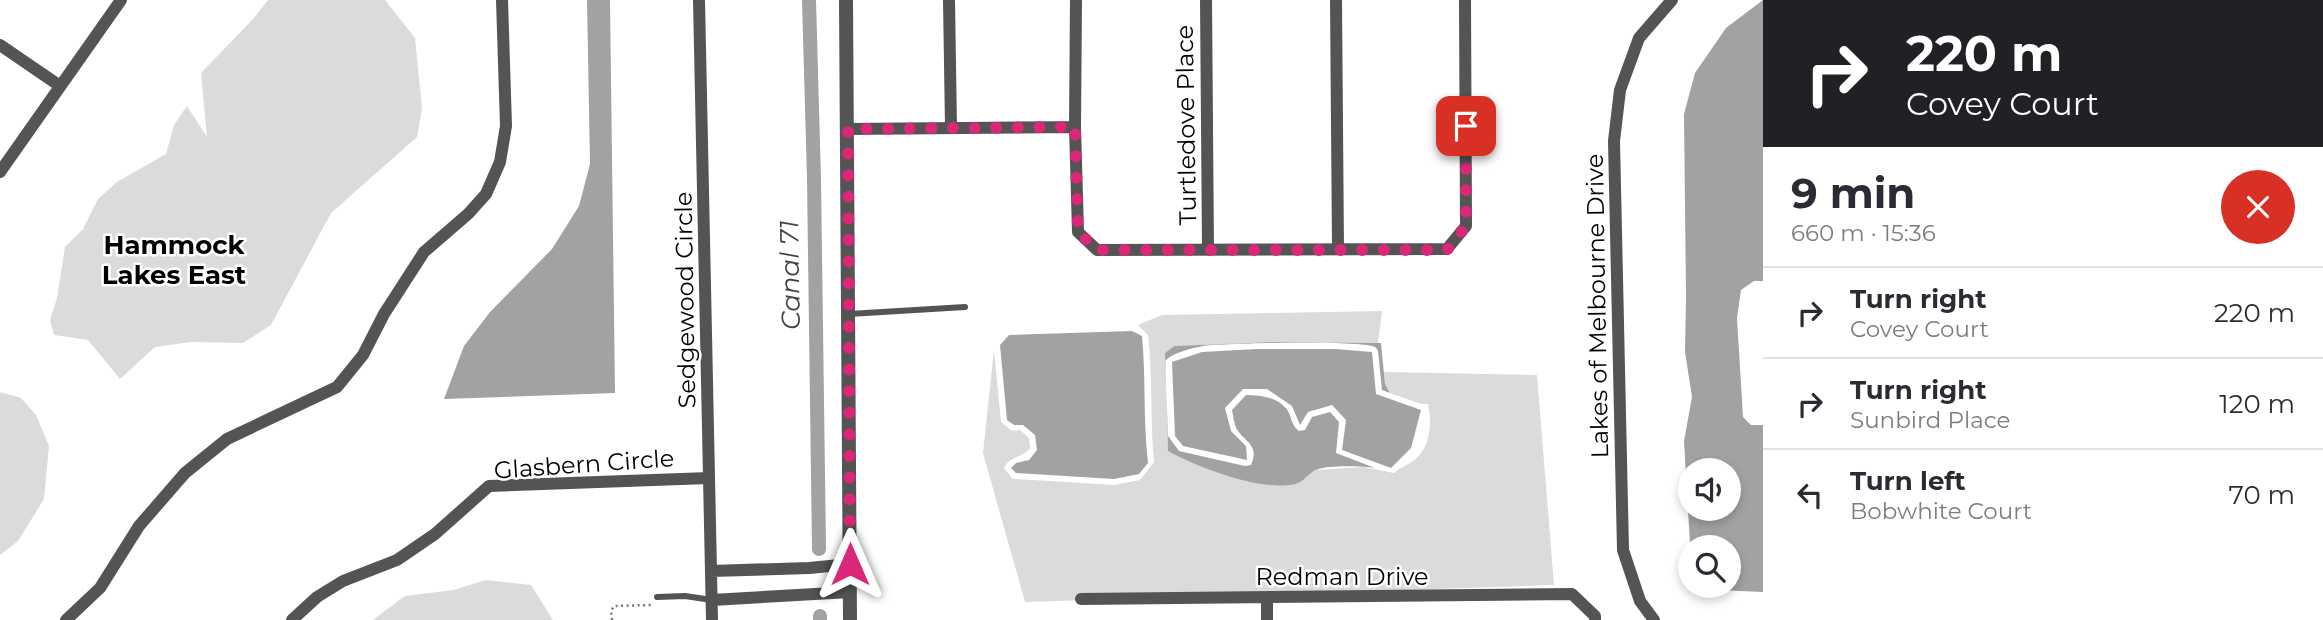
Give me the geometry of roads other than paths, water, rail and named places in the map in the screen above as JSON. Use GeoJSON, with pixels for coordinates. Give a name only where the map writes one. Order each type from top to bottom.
{"type":"FeatureCollection","features":[{"type":"Feature","properties":{"kind":"street"},"geometry":{"type":"LineString","coordinates":[[0,172],[121,0]]}},
{"type":"Feature","properties":{"kind":"street"},"geometry":{"type":"LineString","coordinates":[[66,620],[100,588],[139,526],[185,473],[227,439],[337,387],[363,355],[384,314],[424,251],[468,214],[486,194],[500,162],[506,126],[502,0]]}},
{"type":"Feature","properties":{"kind":"street","name":"Sedgewood Circle"},"geometry":{"type":"LineString","coordinates":[[699,0],[712,620]]}},
{"type":"Feature","properties":{"kind":"street"},"geometry":{"type":"LineString","coordinates":[[846,0],[850,620]]}},
{"type":"Feature","properties":{"kind":"street"},"geometry":{"type":"LineString","coordinates":[[949,0],[951,127]]}},
{"type":"Feature","properties":{"kind":"street"},"geometry":{"type":"LineString","coordinates":[[1076,0],[1078,232],[1097,250],[1447,250],[1466,226],[1465,0]]}},
{"type":"Feature","properties":{"kind":"street","name":"Turtledove Place"},"geometry":{"type":"LineString","coordinates":[[1206,0],[1208,250]]}},
{"type":"Feature","properties":{"kind":"street"},"geometry":{"type":"LineString","coordinates":[[1336,0],[1338,248]]}},
{"type":"Feature","properties":{"kind":"street","name":"Lakes of Melbourne Drive"},"geometry":{"type":"LineString","coordinates":[[1654,620],[1640,601],[1623,550],[1614,141],[1620,90],[1639,38],[1672,0]]}},
{"type":"Feature","properties":{"kind":"street"},"geometry":{"type":"LineString","coordinates":[[0,45],[60,86]]}},
{"type":"Feature","properties":{"kind":"street"},"geometry":{"type":"LineString","coordinates":[[848,129],[1075,127]]}},
{"type":"Feature","properties":{"kind":"street","name":"Glasbern Circle"},"geometry":{"type":"LineString","coordinates":[[292,620],[317,597],[343,582],[397,560],[435,534],[489,485],[709,478]]}},
{"type":"Feature","properties":{"kind":"street"},"geometry":{"type":"LineString","coordinates":[[711,570],[809,568],[850,564]]}},
{"type":"Feature","properties":{"kind":"street"},"geometry":{"type":"LineString","coordinates":[[712,600],[850,592]]}},
{"type":"Feature","properties":{"kind":"street","name":"Redman Drive"},"geometry":{"type":"LineString","coordinates":[[1081,599],[1572,594],[1595,618]]}},
{"type":"Feature","properties":{"kind":"street"},"geometry":{"type":"LineString","coordinates":[[1267,597],[1267,620]]}},
{"type":"Feature","properties":{"kind":"lane"},"geometry":{"type":"LineString","coordinates":[[849,314],[965,307]]}},
{"type":"Feature","properties":{"kind":"lane"},"geometry":{"type":"LineString","coordinates":[[657,597],[685,596],[712,600]]}},
{"type":"Feature","properties":{"kind":"waterway","name":"Canal 71"},"geometry":{"type":"LineString","coordinates":[[809,0],[819,549]]}},
{"type":"Feature","properties":{"kind":"district","name":"Hammock Lakes East"},"geometry":{"type":"Point","coordinates":[174,260]}}]}
